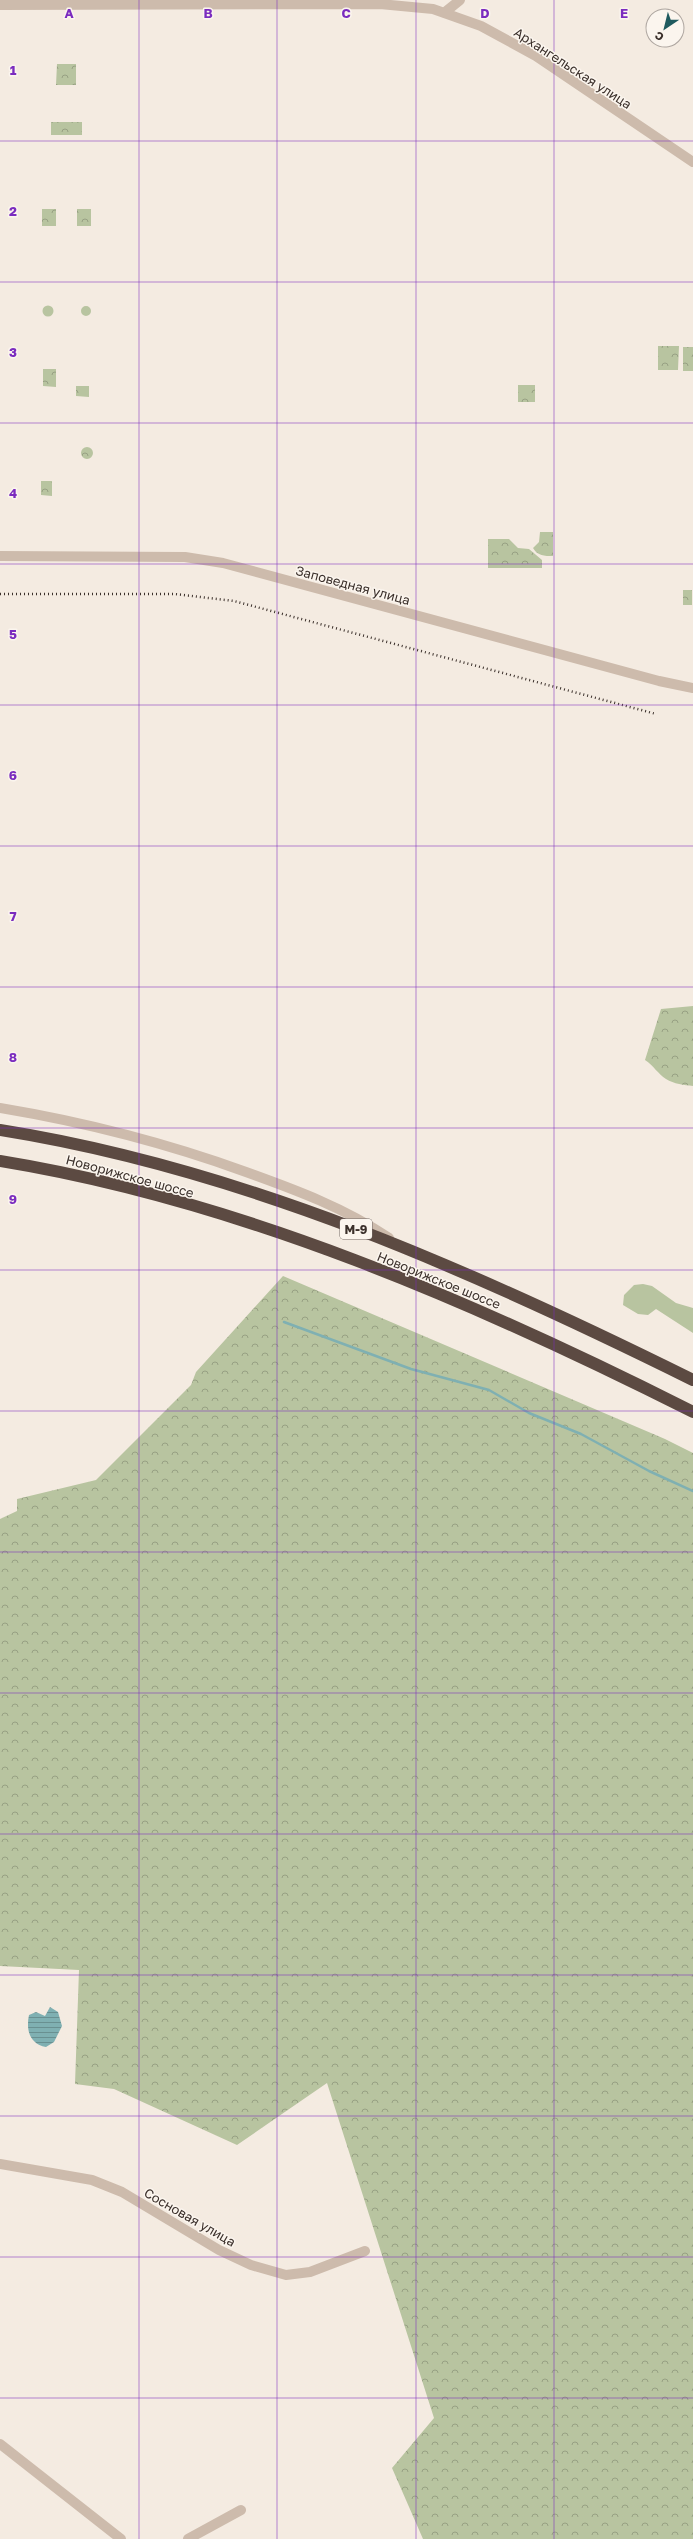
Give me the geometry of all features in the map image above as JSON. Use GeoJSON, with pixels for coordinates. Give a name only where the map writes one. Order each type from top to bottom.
{"type":"FeatureCollection","features":[{"type":"Feature","properties":{"kind":"highway","name":"Новорижское шоссе"},"geometry":{"type":"LineString","coordinates":[[0,1130],[94,1148],[180,1170],[282,1202],[403,1247],[498,1287],[693,1380]]}},
{"type":"Feature","properties":{"kind":"highway","name":"Новорижское шоссе"},"geometry":{"type":"LineString","coordinates":[[0,1161],[65,1173],[186,1205],[274,1232],[358,1262],[478,1310],[573,1352],[693,1412]]}},
{"type":"Feature","properties":{"kind":"street"},"geometry":{"type":"LineString","coordinates":[[444,13],[460,0]]}},
{"type":"Feature","properties":{"kind":"street","name":"Архангельская улица"},"geometry":{"type":"LineString","coordinates":[[0,5],[380,4],[416,7],[444,13],[481,26],[536,56],[693,162]]}},
{"type":"Feature","properties":{"kind":"street","name":"Заповедная улица"},"geometry":{"type":"LineString","coordinates":[[0,556],[185,557],[223,564],[659,681],[693,688]]}},
{"type":"Feature","properties":{"kind":"street"},"geometry":{"type":"LineString","coordinates":[[0,1108],[108,1128],[202,1156],[338,1208],[403,1247]]}},
{"type":"Feature","properties":{"kind":"street","name":"Сосновая улица"},"geometry":{"type":"LineString","coordinates":[[0,2164],[92,2180],[122,2192],[232,2256],[252,2266],[286,2275],[310,2272],[365,2251]]}},
{"type":"Feature","properties":{"kind":"street"},"geometry":{"type":"LineString","coordinates":[[0,2444],[121,2539]]}},
{"type":"Feature","properties":{"kind":"street"},"geometry":{"type":"LineString","coordinates":[[188,2539],[241,2510]]}},
{"type":"Feature","properties":{"kind":"green space"},"geometry":{"type":"Polygon","coordinates":[[[57,64],[76,64],[76,85],[56,85],[57,64]]]}},
{"type":"Feature","properties":{"kind":"green space"},"geometry":{"type":"Polygon","coordinates":[[[51,122],[82,122],[82,135],[51,135],[51,122]]]}},
{"type":"Feature","properties":{"kind":"green space"},"geometry":{"type":"Polygon","coordinates":[[[42,209],[56,209],[56,226],[42,226],[42,209]]]}},
{"type":"Feature","properties":{"kind":"green space"},"geometry":{"type":"Polygon","coordinates":[[[77,209],[91,209],[91,226],[77,226],[77,209]]]}},
{"type":"Feature","properties":{"kind":"green space"},"geometry":{"type":"Polygon","coordinates":[[[46,306],[50,306],[52,307],[52,315],[46,316],[43,313],[43,309],[46,306]]]}},
{"type":"Feature","properties":{"kind":"green space"},"geometry":{"type":"Polygon","coordinates":[[[84,306],[88,306],[90,307],[90,315],[84,316],[81,313],[81,309],[84,306]]]}},
{"type":"Feature","properties":{"kind":"green space"},"geometry":{"type":"Polygon","coordinates":[[[658,346],[679,346],[678,370],[658,370],[658,346]]]}},
{"type":"Feature","properties":{"kind":"green space"},"geometry":{"type":"Polygon","coordinates":[[[683,347],[693,347],[693,371],[683,371],[683,347]]]}},
{"type":"Feature","properties":{"kind":"green space"},"geometry":{"type":"Polygon","coordinates":[[[43,369],[56,369],[56,387],[43,386],[43,369]]]}},
{"type":"Feature","properties":{"kind":"green space"},"geometry":{"type":"Polygon","coordinates":[[[518,385],[535,385],[535,402],[518,402],[518,385]]]}},
{"type":"Feature","properties":{"kind":"green space"},"geometry":{"type":"Polygon","coordinates":[[[76,386],[89,386],[89,397],[76,396],[76,386]]]}},
{"type":"Feature","properties":{"kind":"green space"},"geometry":{"type":"Polygon","coordinates":[[[85,447],[89,447],[93,453],[89,459],[85,459],[81,455],[81,451],[85,447]]]}},
{"type":"Feature","properties":{"kind":"green space"},"geometry":{"type":"Polygon","coordinates":[[[41,481],[52,481],[52,496],[41,495],[41,481]]]}},
{"type":"Feature","properties":{"kind":"green space"},"geometry":{"type":"Polygon","coordinates":[[[540,532],[553,532],[553,556],[537,553],[533,548],[539,542],[540,532]]]}},
{"type":"Feature","properties":{"kind":"green space"},"geometry":{"type":"Polygon","coordinates":[[[488,539],[509,539],[518,548],[529,549],[542,560],[542,568],[488,568],[488,539]]]}},
{"type":"Feature","properties":{"kind":"green space"},"geometry":{"type":"Polygon","coordinates":[[[683,590],[692,590],[692,605],[683,605],[683,590]]]}},
{"type":"Feature","properties":{"kind":"green space"},"geometry":{"type":"Polygon","coordinates":[[[693,1006],[693,1086],[669,1081],[645,1060],[661,1009],[693,1006]]]}},
{"type":"Feature","properties":{"kind":"green space"},"geometry":{"type":"Polygon","coordinates":[[[283,1276],[665,1439],[693,1453],[693,2539],[423,2539],[392,2468],[434,2418],[327,2083],[237,2145],[114,2089],[75,2084],[79,1970],[0,1966],[0,1519],[17,1511],[17,1499],[96,1480],[191,1385],[196,1372],[283,1276]]]}},
{"type":"Feature","properties":{"kind":"green space"},"geometry":{"type":"Polygon","coordinates":[[[643,1284],[652,1286],[676,1303],[693,1308],[693,1333],[656,1309],[648,1315],[638,1314],[623,1305],[624,1295],[634,1285],[643,1284]]]}},
{"type":"Feature","properties":{"kind":"water"},"geometry":{"type":"Polygon","coordinates":[[[50,2007],[58,2012],[62,2026],[54,2042],[46,2047],[36,2043],[32,2039],[28,2020],[29,2015],[36,2012],[45,2016],[50,2007]]]}},
{"type":"Feature","properties":{"kind":"waterway"},"geometry":{"type":"LineString","coordinates":[[284,1322],[411,1369],[489,1390],[529,1413],[581,1434],[649,1471],[693,1491]]}},
{"type":"Feature","properties":{"kind":"railway"},"geometry":{"type":"LineString","coordinates":[[0,594],[175,594],[234,601],[656,714]]}}]}
